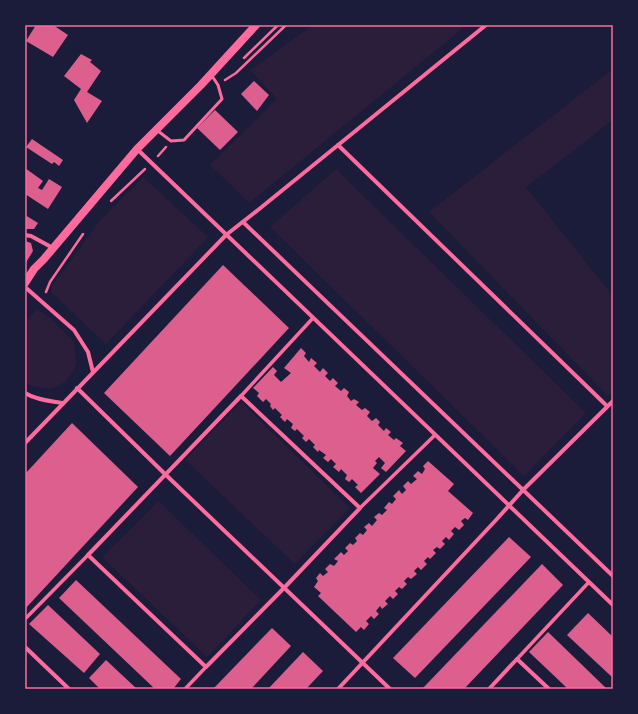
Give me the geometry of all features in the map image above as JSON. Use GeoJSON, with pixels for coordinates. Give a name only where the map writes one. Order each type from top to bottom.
{"type":"FeatureCollection","features":[{"type":"Feature","properties":{"kind":"main road"},"geometry":{"type":"LineString","coordinates":[[25,283],[34,269],[136,149],[211,74],[256,25]]}},
{"type":"Feature","properties":{"kind":"street"},"geometry":{"type":"LineString","coordinates":[[25,443],[226,235],[486,25]]}},
{"type":"Feature","properties":{"kind":"street"},"geometry":{"type":"LineString","coordinates":[[338,146],[607,406]]}},
{"type":"Feature","properties":{"kind":"street"},"geometry":{"type":"LineString","coordinates":[[136,149],[613,605]]}},
{"type":"Feature","properties":{"kind":"street"},"geometry":{"type":"LineString","coordinates":[[244,222],[613,576]]}},
{"type":"Feature","properties":{"kind":"street"},"geometry":{"type":"LineString","coordinates":[[25,235],[31,236],[53,248]]}},
{"type":"Feature","properties":{"kind":"street"},"geometry":{"type":"LineString","coordinates":[[25,287],[74,330],[88,352],[93,372]]}},
{"type":"Feature","properties":{"kind":"street"},"geometry":{"type":"LineString","coordinates":[[25,618],[166,475],[313,318]]}},
{"type":"Feature","properties":{"kind":"street"},"geometry":{"type":"LineString","coordinates":[[77,388],[390,689]]}},
{"type":"Feature","properties":{"kind":"street"},"geometry":{"type":"LineString","coordinates":[[25,393],[44,400],[62,403]]}},
{"type":"Feature","properties":{"kind":"street"},"geometry":{"type":"LineString","coordinates":[[241,396],[360,508]]}},
{"type":"Feature","properties":{"kind":"street"},"geometry":{"type":"LineString","coordinates":[[338,689],[523,490],[613,401]]}},
{"type":"Feature","properties":{"kind":"street"},"geometry":{"type":"LineString","coordinates":[[185,689],[360,508],[435,435]]}},
{"type":"Feature","properties":{"kind":"street"},"geometry":{"type":"LineString","coordinates":[[88,555],[206,667]]}},
{"type":"Feature","properties":{"kind":"street"},"geometry":{"type":"LineString","coordinates":[[489,689],[589,582]]}},
{"type":"Feature","properties":{"kind":"street"},"geometry":{"type":"LineString","coordinates":[[25,647],[69,689]]}},
{"type":"Feature","properties":{"kind":"street"},"geometry":{"type":"LineString","coordinates":[[517,659],[549,689]]}},
{"type":"Feature","properties":{"kind":"lane"},"geometry":{"type":"LineString","coordinates":[[156,130],[172,141],[184,140],[222,99],[218,85],[211,74]]}},
{"type":"Feature","properties":{"kind":"path"},"geometry":{"type":"LineString","coordinates":[[218,85],[236,73],[286,25]]}},
{"type":"Feature","properties":{"kind":"shaded area"},"geometry":{"type":"Polygon","coordinates":[[[313,25],[467,25],[249,203],[210,165],[277,99],[250,70],[313,25]]]}},
{"type":"Feature","properties":{"kind":"shaded area"},"geometry":{"type":"Polygon","coordinates":[[[613,69],[613,120],[526,187],[613,296],[613,391],[608,396],[429,212],[613,69]]]}},
{"type":"Feature","properties":{"kind":"shaded area"},"geometry":{"type":"Polygon","coordinates":[[[336,169],[586,413],[524,476],[270,227],[336,169]]]}},
{"type":"Feature","properties":{"kind":"shaded area"},"geometry":{"type":"Polygon","coordinates":[[[143,177],[208,237],[106,344],[52,293],[52,285],[99,222],[143,177]]]}},
{"type":"Feature","properties":{"kind":"shaded area"},"geometry":{"type":"Polygon","coordinates":[[[37,309],[50,318],[74,342],[76,362],[74,370],[65,382],[50,389],[25,384],[25,322],[37,309]]]}},
{"type":"Feature","properties":{"kind":"shaded area"},"geometry":{"type":"Polygon","coordinates":[[[241,402],[350,508],[295,564],[185,460],[241,402]]]}},
{"type":"Feature","properties":{"kind":"shaded area"},"geometry":{"type":"Polygon","coordinates":[[[159,501],[261,600],[207,657],[102,557],[159,501]]]}},
{"type":"Feature","properties":{"kind":"building"},"geometry":{"type":"Polygon","coordinates":[[[36,25],[53,25],[68,35],[53,57],[26,41],[36,25]]]}},
{"type":"Feature","properties":{"kind":"building"},"geometry":{"type":"Polygon","coordinates":[[[81,54],[92,60],[90,62],[101,71],[87,92],[102,101],[87,123],[74,100],[81,89],[64,76],[81,54]]]}},
{"type":"Feature","properties":{"kind":"building"},"geometry":{"type":"Polygon","coordinates":[[[254,81],[269,95],[257,111],[241,94],[254,81]]]}},
{"type":"Feature","properties":{"kind":"building"},"geometry":{"type":"Polygon","coordinates":[[[215,110],[238,132],[220,150],[197,128],[215,110]]]}},
{"type":"Feature","properties":{"kind":"building"},"geometry":{"type":"Polygon","coordinates":[[[32,139],[63,160],[59,166],[54,162],[52,164],[26,147],[32,139]]]}},
{"type":"Feature","properties":{"kind":"building"},"geometry":{"type":"Polygon","coordinates":[[[25,168],[43,181],[38,188],[42,190],[49,179],[62,187],[48,209],[25,194],[25,168]]]}},
{"type":"Feature","properties":{"kind":"building"},"geometry":{"type":"Polygon","coordinates":[[[25,215],[38,223],[34,229],[25,229],[25,215]]]}},
{"type":"Feature","properties":{"kind":"building"},"geometry":{"type":"Polygon","coordinates":[[[25,241],[31,243],[33,251],[25,264],[25,241]]]}},
{"type":"Feature","properties":{"kind":"building"},"geometry":{"type":"Polygon","coordinates":[[[223,265],[289,328],[170,456],[104,393],[223,265]]]}},
{"type":"Feature","properties":{"kind":"building"},"geometry":{"type":"Polygon","coordinates":[[[301,348],[306,353],[304,356],[309,362],[311,358],[317,363],[314,366],[320,372],[323,368],[328,373],[325,376],[330,381],[333,378],[338,383],[335,386],[341,391],[344,388],[349,392],[347,396],[351,401],[354,399],[359,402],[356,405],[362,410],[365,408],[370,412],[367,416],[372,421],[376,418],[380,422],[378,425],[384,431],[386,428],[391,432],[388,435],[394,440],[396,438],[403,443],[400,446],[406,451],[386,472],[381,468],[385,463],[379,457],[375,461],[377,463],[373,468],[380,474],[361,493],[355,487],[358,485],[352,479],[349,482],[345,479],[347,475],[341,469],[339,472],[333,467],[336,464],[331,459],[328,462],[323,458],[326,455],[319,450],[318,452],[313,447],[315,445],[309,439],[306,442],[302,438],[304,436],[297,429],[295,431],[291,428],[293,424],[287,419],[285,422],[280,417],[282,415],[275,408],[273,410],[270,406],[271,404],[266,399],[263,402],[257,396],[259,393],[253,388],[273,367],[277,371],[274,375],[281,382],[291,373],[284,368],[301,348]]]}},
{"type":"Feature","properties":{"kind":"building"},"geometry":{"type":"Polygon","coordinates":[[[72,423],[138,487],[25,609],[25,474],[72,423]]]}},
{"type":"Feature","properties":{"kind":"building"},"geometry":{"type":"Polygon","coordinates":[[[428,461],[454,484],[448,491],[473,513],[468,520],[465,518],[461,521],[464,525],[459,530],[455,527],[451,531],[454,534],[449,540],[446,537],[442,541],[445,544],[440,549],[437,547],[433,550],[436,553],[430,559],[428,557],[424,561],[427,564],[421,570],[418,567],[414,571],[417,574],[411,579],[408,577],[404,581],[407,584],[402,589],[399,587],[395,591],[398,594],[393,599],[390,596],[385,601],[388,604],[382,609],[380,606],[376,611],[379,614],[374,619],[371,616],[366,621],[369,624],[364,630],[361,627],[356,632],[318,596],[321,593],[314,587],[318,581],[316,578],[320,573],[323,576],[328,572],[325,569],[330,564],[334,566],[338,561],[334,559],[341,552],[344,555],[348,551],[345,548],[350,543],[353,545],[357,541],[355,538],[360,533],[363,535],[367,530],[364,527],[369,523],[372,526],[377,520],[374,517],[379,513],[382,515],[387,510],[384,508],[389,502],[392,504],[396,499],[393,496],[399,490],[402,494],[406,490],[403,486],[408,481],[411,484],[417,479],[413,476],[418,471],[422,474],[425,469],[423,466],[428,461]]]}},
{"type":"Feature","properties":{"kind":"building"},"geometry":{"type":"Polygon","coordinates":[[[509,537],[531,557],[415,678],[393,658],[509,537]]]}},
{"type":"Feature","properties":{"kind":"building"},"geometry":{"type":"Polygon","coordinates":[[[542,564],[563,585],[464,689],[422,689],[542,564]]]}},
{"type":"Feature","properties":{"kind":"building"},"geometry":{"type":"Polygon","coordinates":[[[76,580],[181,679],[173,689],[155,689],[59,598],[76,580]]]}},
{"type":"Feature","properties":{"kind":"building"},"geometry":{"type":"Polygon","coordinates":[[[48,605],[100,654],[84,673],[29,624],[48,605]]]}},
{"type":"Feature","properties":{"kind":"building"},"geometry":{"type":"Polygon","coordinates":[[[588,613],[613,637],[613,678],[567,635],[588,613]]]}},
{"type":"Feature","properties":{"kind":"building"},"geometry":{"type":"Polygon","coordinates":[[[272,628],[291,646],[251,689],[213,689],[272,628]]]}},
{"type":"Feature","properties":{"kind":"building"},"geometry":{"type":"Polygon","coordinates":[[[548,632],[607,689],[568,689],[529,652],[548,632]]]}},
{"type":"Feature","properties":{"kind":"building"},"geometry":{"type":"Polygon","coordinates":[[[303,652],[323,671],[306,689],[268,689],[303,652]]]}},
{"type":"Feature","properties":{"kind":"building"},"geometry":{"type":"Polygon","coordinates":[[[106,660],[137,689],[100,689],[89,678],[106,660]]]}}]}
